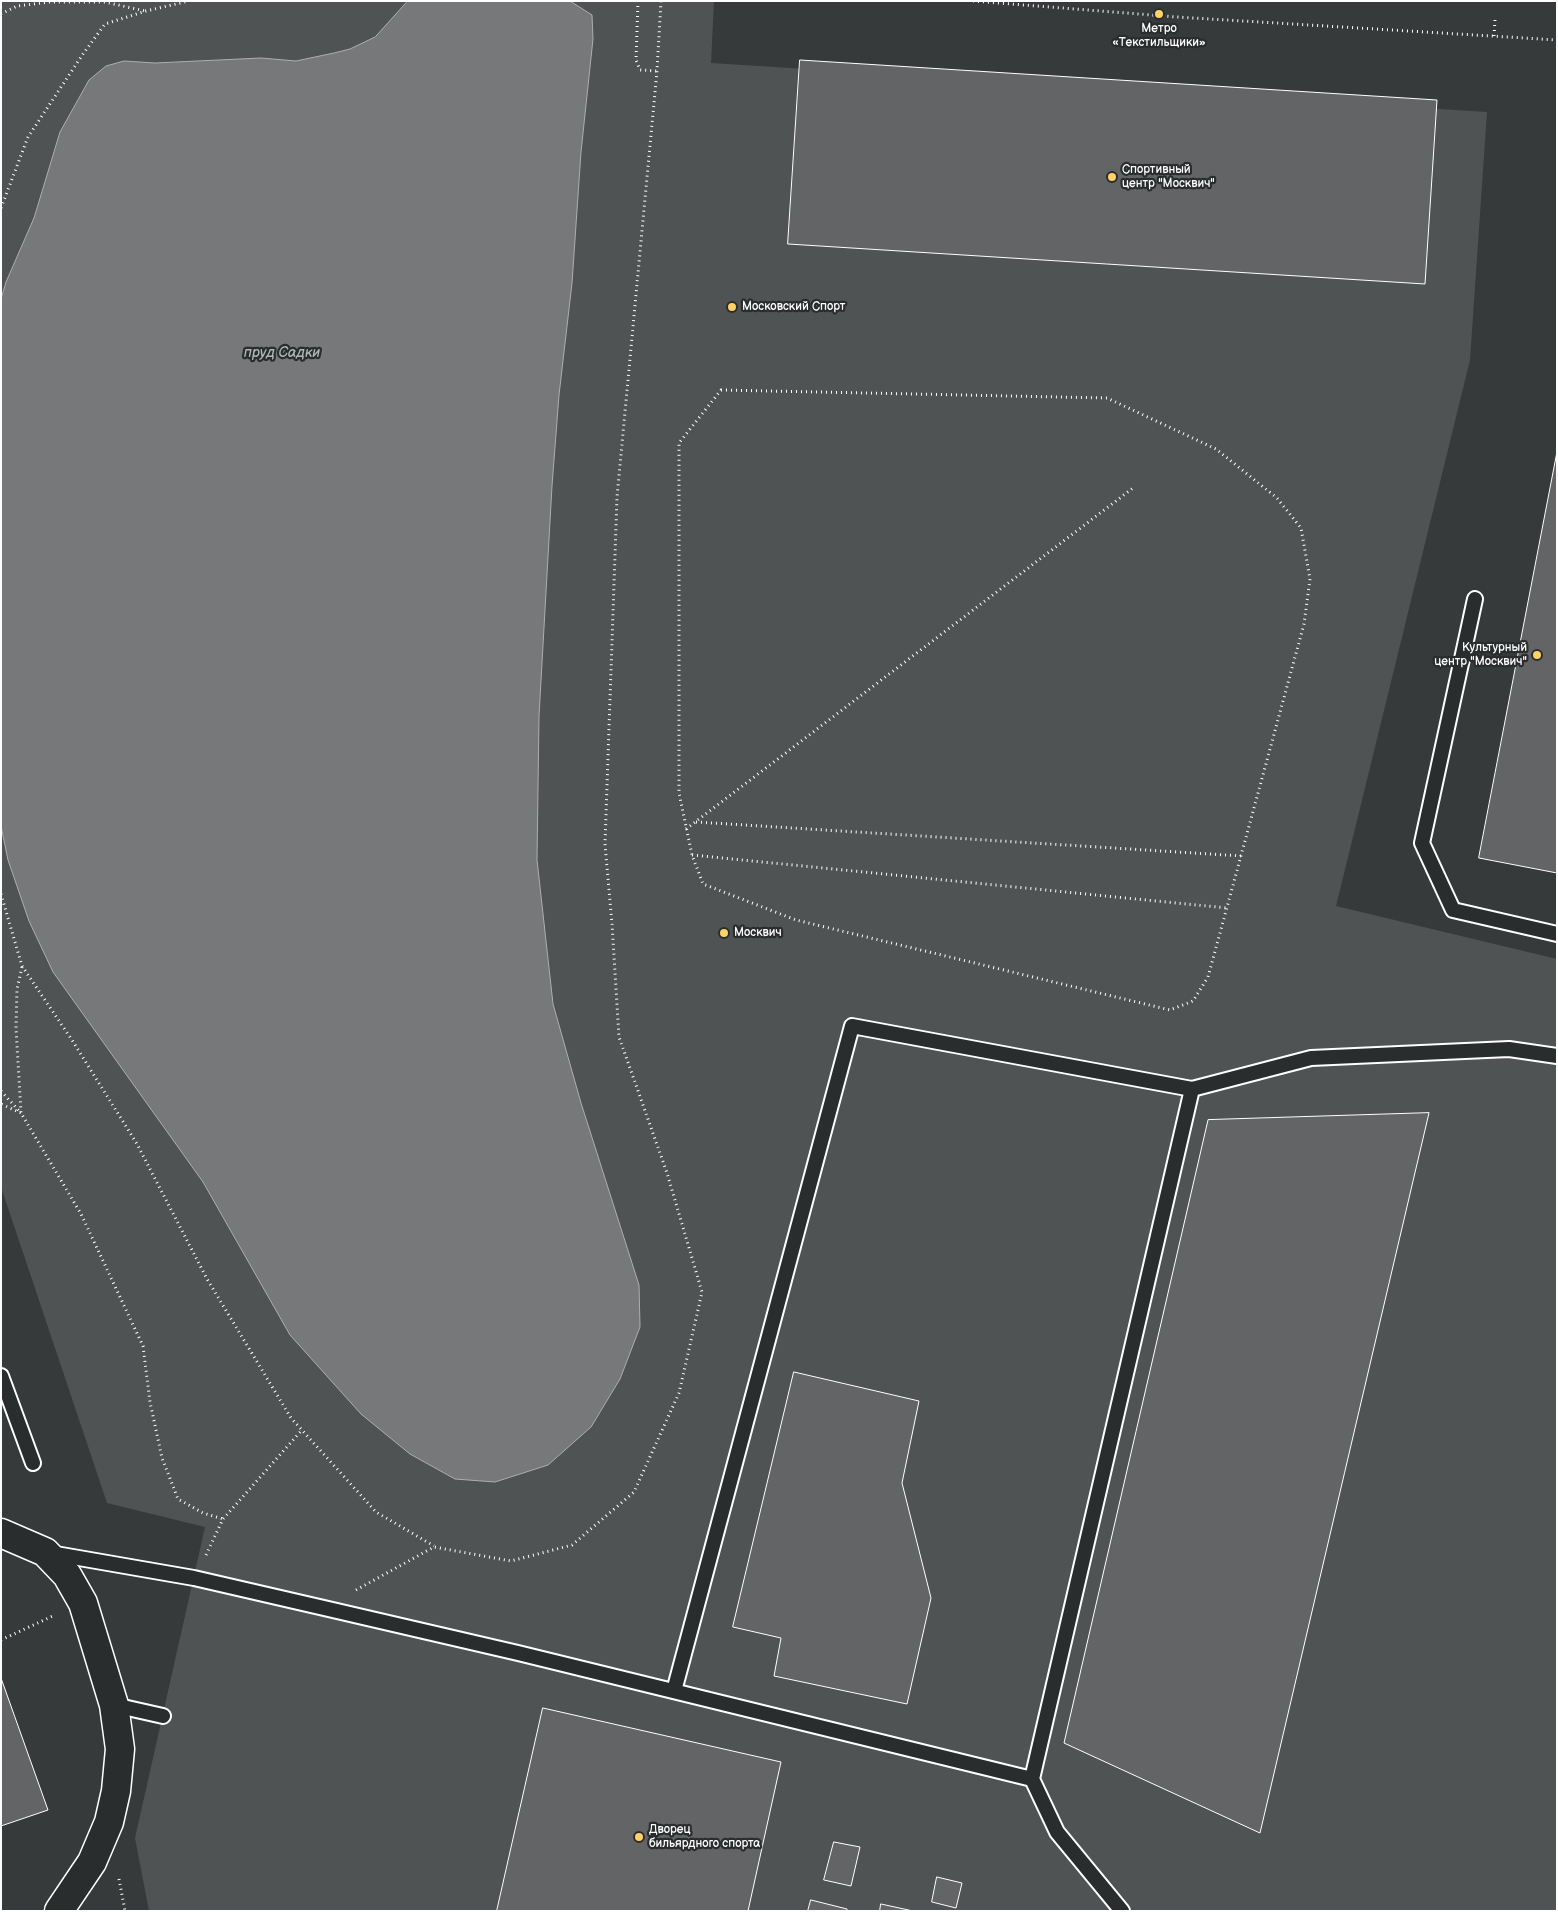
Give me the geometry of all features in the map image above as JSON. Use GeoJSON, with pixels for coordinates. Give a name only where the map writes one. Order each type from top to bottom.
{"type":"FeatureCollection","features":[{"type":"Feature","properties":{"kind":"street"},"geometry":{"type":"LineString","coordinates":[[1,1533],[45,1552],[67,1576],[83,1603],[114,1705],[120,1749],[116,1791],[109,1822],[92,1862],[58,1911]]}},
{"type":"Feature","properties":{"kind":"lane"},"geometry":{"type":"LineString","coordinates":[[1475,599],[1422,844],[1454,910],[1557,934]]}},
{"type":"Feature","properties":{"kind":"lane"},"geometry":{"type":"LineString","coordinates":[[674,1691],[852,1026],[1192,1089],[1311,1058],[1509,1049],[1557,1056]]}},
{"type":"Feature","properties":{"kind":"lane"},"geometry":{"type":"LineString","coordinates":[[1122,1911],[1057,1832],[1032,1779],[1192,1089]]}},
{"type":"Feature","properties":{"kind":"lane"},"geometry":{"type":"LineString","coordinates":[[1,1376],[33,1464]]}},
{"type":"Feature","properties":{"kind":"lane"},"geometry":{"type":"LineString","coordinates":[[45,1552],[194,1578],[674,1691],[1032,1779]]}},
{"type":"Feature","properties":{"kind":"lane"},"geometry":{"type":"LineString","coordinates":[[114,1705],[163,1716]]}},
{"type":"Feature","properties":{"kind":"path"},"geometry":{"type":"LineString","coordinates":[[1,208],[28,137],[105,24],[146,11],[189,1]]}},
{"type":"Feature","properties":{"kind":"path"},"geometry":{"type":"LineString","coordinates":[[638,1],[636,60],[640,70],[657,71]]}},
{"type":"Feature","properties":{"kind":"path"},"geometry":{"type":"LineString","coordinates":[[1,894],[22,966],[72,1040],[137,1144],[207,1279],[291,1418],[376,1512],[434,1547],[511,1561],[572,1545],[634,1492],[679,1393],[702,1292],[667,1174],[619,1036],[605,844],[617,497],[657,71],[661,1]]}},
{"type":"Feature","properties":{"kind":"path"},"geometry":{"type":"LineString","coordinates":[[973,1],[1177,17],[1557,40]]}},
{"type":"Feature","properties":{"kind":"path"},"geometry":{"type":"LineString","coordinates":[[1,14],[17,6],[48,2],[105,2],[146,11]]}},
{"type":"Feature","properties":{"kind":"path"},"geometry":{"type":"LineString","coordinates":[[1494,36],[1495,20]]}},
{"type":"Feature","properties":{"kind":"path"},"geometry":{"type":"LineString","coordinates":[[721,390],[1108,398],[1216,449],[1277,498],[1301,528],[1310,579],[1304,624],[1208,978],[1194,1001],[1170,1010],[796,920],[703,884],[692,855],[686,829],[679,793],[679,443],[721,390]]}},
{"type":"Feature","properties":{"kind":"path"},"geometry":{"type":"LineString","coordinates":[[686,829],[1132,488]]}},
{"type":"Feature","properties":{"kind":"path"},"geometry":{"type":"LineString","coordinates":[[695,822],[1242,856]]}},
{"type":"Feature","properties":{"kind":"path"},"geometry":{"type":"LineString","coordinates":[[692,855],[1227,908]]}},
{"type":"Feature","properties":{"kind":"path"},"geometry":{"type":"LineString","coordinates":[[21,1113],[16,1028],[17,989],[22,966]]}},
{"type":"Feature","properties":{"kind":"path"},"geometry":{"type":"LineString","coordinates":[[1,1091],[21,1113],[81,1214],[143,1346],[150,1402],[162,1458],[178,1499],[203,1513],[223,1519]]}},
{"type":"Feature","properties":{"kind":"path"},"geometry":{"type":"LineString","coordinates":[[1,1104],[21,1113]]}},
{"type":"Feature","properties":{"kind":"path"},"geometry":{"type":"LineString","coordinates":[[194,1578],[223,1519],[302,1430]]}},
{"type":"Feature","properties":{"kind":"path"},"geometry":{"type":"LineString","coordinates":[[324,1608],[434,1547]]}},
{"type":"Feature","properties":{"kind":"path"},"geometry":{"type":"LineString","coordinates":[[1,1640],[60,1613]]}},
{"type":"Feature","properties":{"kind":"shaded area","name":"Москвич"},"geometry":{"type":"Polygon","coordinates":[[[1,1],[714,1],[711,63],[1487,112],[1470,360],[1336,906],[1557,959],[1557,1911],[149,1911],[135,1838],[205,1527],[107,1503],[1,1187],[1,1]]]}},
{"type":"Feature","properties":{"kind":"water","name":"пруд Садки"},"geometry":{"type":"Polygon","coordinates":[[[408,1],[570,1],[592,15],[593,39],[581,152],[572,283],[559,395],[552,486],[539,716],[537,860],[553,1004],[581,1103],[639,1285],[640,1327],[620,1379],[591,1427],[548,1465],[495,1482],[455,1479],[410,1454],[361,1414],[290,1335],[203,1182],[53,972],[29,921],[8,860],[1,826],[1,299],[6,282],[34,218],[60,132],[89,80],[106,66],[124,61],[155,63],[261,58],[296,61],[334,53],[350,49],[375,37],[408,1]]]}},
{"type":"Feature","properties":{"kind":"building","name":"Спортивный центр \"Москвич\""},"geometry":{"type":"Polygon","coordinates":[[[800,60],[1437,100],[1425,284],[788,244],[800,60]]]}},
{"type":"Feature","properties":{"kind":"building","name":"Культурный центр \"Москвич\""},"geometry":{"type":"Polygon","coordinates":[[[1557,452],[1557,873],[1479,858],[1557,452]]]}},
{"type":"Feature","properties":{"kind":"building"},"geometry":{"type":"Polygon","coordinates":[[[1429,1113],[1260,1833],[1064,1743],[1208,1120],[1429,1113]]]}},
{"type":"Feature","properties":{"kind":"building"},"geometry":{"type":"Polygon","coordinates":[[[794,1372],[919,1401],[902,1483],[931,1598],[907,1704],[774,1676],[781,1638],[733,1627],[794,1372]]]}},
{"type":"Feature","properties":{"kind":"building"},"geometry":{"type":"Polygon","coordinates":[[[1,1678],[48,1810],[1,1826],[1,1678]]]}},
{"type":"Feature","properties":{"kind":"building","name":"Дворец бильярдного спорта"},"geometry":{"type":"Polygon","coordinates":[[[543,1708],[781,1762],[748,1911],[497,1911],[543,1708]]]}},
{"type":"Feature","properties":{"kind":"building"},"geometry":{"type":"Polygon","coordinates":[[[834,1842],[860,1847],[851,1886],[824,1880],[834,1842]]]}},
{"type":"Feature","properties":{"kind":"building"},"geometry":{"type":"Polygon","coordinates":[[[937,1877],[962,1883],[956,1908],[932,1902],[937,1877]]]}},
{"type":"Feature","properties":{"kind":"building"},"geometry":{"type":"Polygon","coordinates":[[[811,1900],[847,1909],[847,1911],[808,1911],[811,1900]]]}},
{"type":"Feature","properties":{"kind":"building"},"geometry":{"type":"Polygon","coordinates":[[[881,1904],[913,1911],[880,1911],[881,1904]]]}},
{"type":"Feature","properties":{"kind":"place","name":"Метро «Текстильщики»"},"geometry":{"type":"Point","coordinates":[1159,14]}},
{"type":"Feature","properties":{"kind":"place","name":"Спортивный центр \"Москвич\""},"geometry":{"type":"Point","coordinates":[1112,177]}},
{"type":"Feature","properties":{"kind":"place","name":"Московский Спорт"},"geometry":{"type":"Point","coordinates":[732,307]}},
{"type":"Feature","properties":{"kind":"place","name":"Культурный центр \"Москвич\""},"geometry":{"type":"Point","coordinates":[1537,655]}},
{"type":"Feature","properties":{"kind":"place","name":"Москвич"},"geometry":{"type":"Point","coordinates":[724,933]}},
{"type":"Feature","properties":{"kind":"place","name":"Дворец бильярдного спорта"},"geometry":{"type":"Point","coordinates":[639,1837]}}]}
